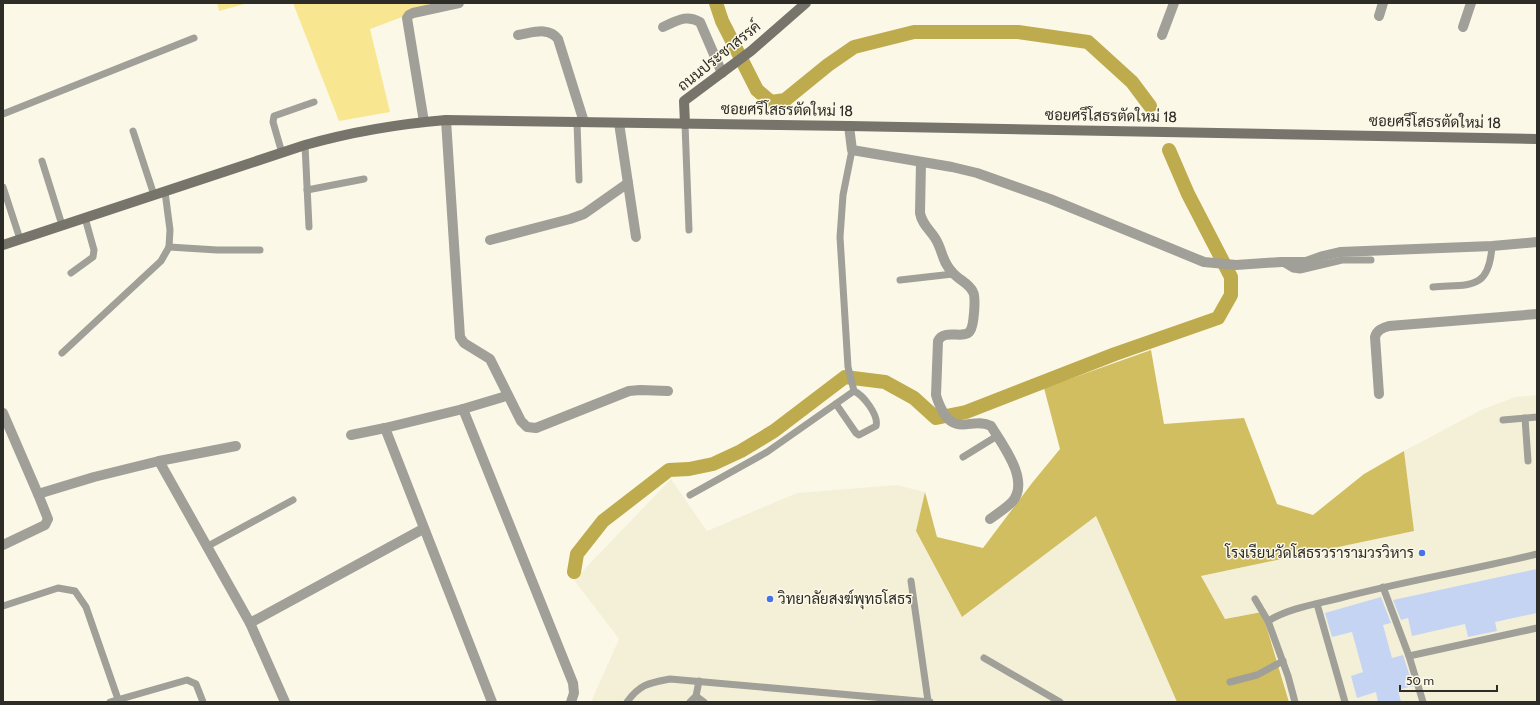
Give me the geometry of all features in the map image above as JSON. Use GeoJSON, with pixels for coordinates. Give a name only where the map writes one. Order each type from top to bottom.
{"type":"FeatureCollection","features":[{"type":"Feature","properties":{"kind":"street"},"geometry":{"type":"LineString","coordinates":[[424,122],[407,18],[413,13],[459,3]]}},
{"type":"Feature","properties":{"kind":"street","name":"ถนนประชาสรรค์"},"geometry":{"type":"LineString","coordinates":[[684,124],[684,101],[751,51],[806,3]]}},
{"type":"Feature","properties":{"kind":"street"},"geometry":{"type":"LineString","coordinates":[[1162,35],[1174,3]]}},
{"type":"Feature","properties":{"kind":"street"},"geometry":{"type":"LineString","coordinates":[[1379,16],[1383,3]]}},
{"type":"Feature","properties":{"kind":"street"},"geometry":{"type":"LineString","coordinates":[[1463,27],[1471,3]]}},
{"type":"Feature","properties":{"kind":"street"},"geometry":{"type":"LineString","coordinates":[[663,27],[682,18],[693,17],[700,22],[725,71]]}},
{"type":"Feature","properties":{"kind":"street"},"geometry":{"type":"LineString","coordinates":[[518,35],[548,31],[554,33],[558,39],[581,122]]}},
{"type":"Feature","properties":{"kind":"street"},"geometry":{"type":"LineString","coordinates":[[446,120],[460,337],[464,343],[490,359],[521,421],[527,426],[536,428],[629,392],[640,390],[668,391]]}},
{"type":"Feature","properties":{"kind":"street","name":"ซอยศรีโสธรตัดใหม่ 18"},"geometry":{"type":"LineString","coordinates":[[3,245],[20,238],[165,192],[305,145],[350,133],[446,120],[1537,139]]}},
{"type":"Feature","properties":{"kind":"street"},"geometry":{"type":"LineString","coordinates":[[619,123],[636,237]]}},
{"type":"Feature","properties":{"kind":"street"},"geometry":{"type":"LineString","coordinates":[[849,126],[852,150],[952,167],[977,173],[1050,199],[1204,262],[1236,265],[1306,262],[1340,252],[1492,246],[1537,242]]}},
{"type":"Feature","properties":{"kind":"street"},"geometry":{"type":"LineString","coordinates":[[921,162],[921,221],[936,239],[943,261],[953,274],[969,286],[975,295],[972,326],[970,331],[967,334],[944,335],[940,337],[938,342],[936,395],[948,419],[956,425],[985,423],[991,426],[1014,463],[1018,483],[1018,490],[1012,502],[990,519]]}},
{"type":"Feature","properties":{"kind":"street"},"geometry":{"type":"LineString","coordinates":[[490,240],[584,214],[628,183]]}},
{"type":"Feature","properties":{"kind":"street"},"geometry":{"type":"LineString","coordinates":[[1379,394],[1374,337],[1376,332],[1381,329],[1389,326],[1537,314]]}},
{"type":"Feature","properties":{"kind":"street"},"geometry":{"type":"LineString","coordinates":[[351,435],[463,409],[503,397]]}},
{"type":"Feature","properties":{"kind":"street"},"geometry":{"type":"LineString","coordinates":[[463,409],[573,683],[574,693],[571,702]]}},
{"type":"Feature","properties":{"kind":"street"},"geometry":{"type":"LineString","coordinates":[[3,413],[48,520],[45,525],[3,545]]}},
{"type":"Feature","properties":{"kind":"street"},"geometry":{"type":"LineString","coordinates":[[385,428],[423,529],[492,702]]}},
{"type":"Feature","properties":{"kind":"street"},"geometry":{"type":"LineString","coordinates":[[38,494],[94,476],[159,461],[236,446]]}},
{"type":"Feature","properties":{"kind":"street"},"geometry":{"type":"LineString","coordinates":[[159,461],[250,623],[285,702]]}},
{"type":"Feature","properties":{"kind":"street"},"geometry":{"type":"LineString","coordinates":[[250,623],[423,529]]}},
{"type":"Feature","properties":{"kind":"lane"},"geometry":{"type":"LineString","coordinates":[[3,114],[194,38]]}},
{"type":"Feature","properties":{"kind":"lane"},"geometry":{"type":"LineString","coordinates":[[282,153],[273,122],[274,116],[314,102]]}},
{"type":"Feature","properties":{"kind":"lane"},"geometry":{"type":"LineString","coordinates":[[579,180],[581,122]]}},
{"type":"Feature","properties":{"kind":"lane"},"geometry":{"type":"LineString","coordinates":[[684,124],[689,230]]}},
{"type":"Feature","properties":{"kind":"lane"},"geometry":{"type":"LineString","coordinates":[[133,131],[154,195]]}},
{"type":"Feature","properties":{"kind":"lane"},"geometry":{"type":"LineString","coordinates":[[305,145],[309,227]]}},
{"type":"Feature","properties":{"kind":"lane"},"geometry":{"type":"LineString","coordinates":[[836,404],[856,433],[859,435],[876,426],[877,422],[874,413],[864,398],[854,391],[848,367],[840,237],[843,195],[852,150]]}},
{"type":"Feature","properties":{"kind":"lane"},"geometry":{"type":"LineString","coordinates":[[42,161],[62,225]]}},
{"type":"Feature","properties":{"kind":"lane"},"geometry":{"type":"LineString","coordinates":[[307,190],[364,179]]}},
{"type":"Feature","properties":{"kind":"lane"},"geometry":{"type":"LineString","coordinates":[[3,187],[20,238]]}},
{"type":"Feature","properties":{"kind":"lane"},"geometry":{"type":"LineString","coordinates":[[62,353],[161,261],[169,247],[170,230],[165,192]]}},
{"type":"Feature","properties":{"kind":"lane"},"geometry":{"type":"LineString","coordinates":[[71,273],[93,257],[94,250],[85,218]]}},
{"type":"Feature","properties":{"kind":"lane"},"geometry":{"type":"LineString","coordinates":[[1433,288],[1472,284],[1480,280],[1486,274],[1490,266],[1492,246]]}},
{"type":"Feature","properties":{"kind":"lane"},"geometry":{"type":"LineString","coordinates":[[169,247],[217,250],[260,250]]}},
{"type":"Feature","properties":{"kind":"lane"},"geometry":{"type":"LineString","coordinates":[[1281,262],[1293,269],[1300,270],[1342,260],[1371,260]]}},
{"type":"Feature","properties":{"kind":"lane"},"geometry":{"type":"LineString","coordinates":[[900,280],[953,274]]}},
{"type":"Feature","properties":{"kind":"lane"},"geometry":{"type":"LineString","coordinates":[[690,495],[768,452],[854,391]]}},
{"type":"Feature","properties":{"kind":"lane"},"geometry":{"type":"LineString","coordinates":[[1503,420],[1537,417]]}},
{"type":"Feature","properties":{"kind":"lane"},"geometry":{"type":"LineString","coordinates":[[1525,418],[1528,461]]}},
{"type":"Feature","properties":{"kind":"lane"},"geometry":{"type":"LineString","coordinates":[[963,457],[998,436]]}},
{"type":"Feature","properties":{"kind":"lane"},"geometry":{"type":"LineString","coordinates":[[208,546],[293,500]]}},
{"type":"Feature","properties":{"kind":"lane"},"geometry":{"type":"LineString","coordinates":[[1268,621],[1275,616],[1383,587],[1475,569],[1537,554]]}},
{"type":"Feature","properties":{"kind":"lane"},"geometry":{"type":"LineString","coordinates":[[627,702],[637,689],[648,683],[670,679],[896,701],[929,702],[911,581]]}},
{"type":"Feature","properties":{"kind":"lane"},"geometry":{"type":"LineString","coordinates":[[1383,587],[1409,656],[1423,702]]}},
{"type":"Feature","properties":{"kind":"lane"},"geometry":{"type":"LineString","coordinates":[[3,606],[58,588],[75,591],[86,608],[118,701]]}},
{"type":"Feature","properties":{"kind":"lane"},"geometry":{"type":"LineString","coordinates":[[1255,599],[1268,621],[1283,661],[1295,702]]}},
{"type":"Feature","properties":{"kind":"lane"},"geometry":{"type":"LineString","coordinates":[[1317,604],[1345,702]]}},
{"type":"Feature","properties":{"kind":"lane"},"geometry":{"type":"LineString","coordinates":[[1409,656],[1537,628]]}},
{"type":"Feature","properties":{"kind":"lane"},"geometry":{"type":"LineString","coordinates":[[984,658],[1060,702]]}},
{"type":"Feature","properties":{"kind":"lane"},"geometry":{"type":"LineString","coordinates":[[1230,682],[1257,675],[1283,661]]}},
{"type":"Feature","properties":{"kind":"lane"},"geometry":{"type":"LineString","coordinates":[[110,702],[118,701],[187,680],[196,684],[202,702]]}},
{"type":"Feature","properties":{"kind":"lane"},"geometry":{"type":"LineString","coordinates":[[690,702],[696,696],[699,681]]}},
{"type":"Feature","properties":{"kind":"lane"},"geometry":{"type":"LineString","coordinates":[[696,696],[704,702]]}},
{"type":"Feature","properties":{"kind":"shaded area"},"geometry":{"type":"Polygon","coordinates":[[[217,3],[248,3],[219,11],[217,3]]]}},
{"type":"Feature","properties":{"kind":"shaded area"},"geometry":{"type":"Polygon","coordinates":[[[293,3],[428,3],[429,7],[370,29],[390,112],[339,121],[293,3]]]}},
{"type":"Feature","properties":{"kind":"shaded area"},"geometry":{"type":"Polygon","coordinates":[[[1151,350],[1164,424],[1244,418],[1277,504],[1313,515],[1364,474],[1404,451],[1414,531],[1201,576],[1225,619],[1262,612],[1289,702],[1177,702],[1096,516],[962,617],[916,531],[925,492],[937,537],[983,548],[1032,483],[1060,449],[1044,388],[1151,350]]]}},
{"type":"Feature","properties":{"kind":"shaded area","name":"โรงเรียนวัดโสธรวรารามวรวิหาร"},"geometry":{"type":"Polygon","coordinates":[[[1537,395],[1537,702],[1290,702],[1262,612],[1225,619],[1201,576],[1414,531],[1404,451],[1483,409],[1515,397],[1537,395]]]}},
{"type":"Feature","properties":{"kind":"shaded area","name":"วิทยาลัยสงฆ์พุทธโสธร"},"geometry":{"type":"Polygon","coordinates":[[[671,479],[707,531],[797,493],[897,485],[925,492],[916,531],[962,617],[1096,516],[1177,702],[591,702],[619,639],[574,580],[671,479]]]}},
{"type":"Feature","properties":{"kind":"building"},"geometry":{"type":"Polygon","coordinates":[[[1537,569],[1537,613],[1495,622],[1497,631],[1468,637],[1465,624],[1412,636],[1408,618],[1401,620],[1393,600],[1537,569]]]}},
{"type":"Feature","properties":{"kind":"building"},"geometry":{"type":"Polygon","coordinates":[[[1381,597],[1391,623],[1383,625],[1392,658],[1403,655],[1413,686],[1398,690],[1401,702],[1378,702],[1376,692],[1357,698],[1351,676],[1363,672],[1352,632],[1332,637],[1325,613],[1381,597]]]}},
{"type":"Feature","properties":{"kind":"waterway"},"geometry":{"type":"LineString","coordinates":[[716,3],[722,21],[757,90],[771,102],[785,100],[828,65],[854,47],[914,32],[1018,32],[1088,42],[1132,82],[1150,106]]}},
{"type":"Feature","properties":{"kind":"waterway"},"geometry":{"type":"LineString","coordinates":[[574,572],[577,554],[603,521],[669,470],[689,469],[713,464],[741,451],[774,431],[845,377],[885,382],[914,398],[936,418],[966,412],[1115,354],[1218,318],[1231,295],[1231,277],[1188,194],[1169,150]]}},
{"type":"Feature","properties":{"kind":"place","name":"โรงเรียนวัดโสธรวรารามวรวิหาร"},"geometry":{"type":"Point","coordinates":[1422,553]}},
{"type":"Feature","properties":{"kind":"place","name":"วิทยาลัยสงฆ์พุทธโสธร"},"geometry":{"type":"Point","coordinates":[770,599]}}]}
